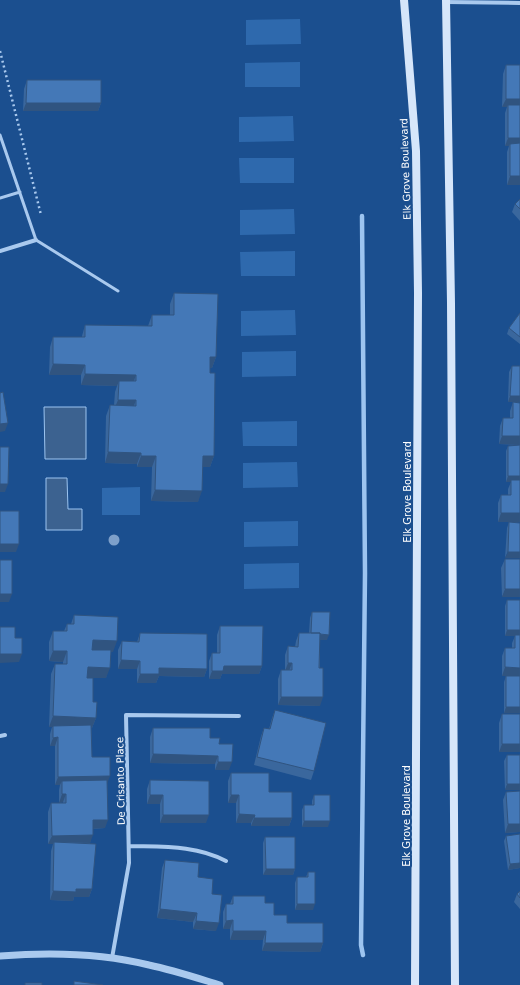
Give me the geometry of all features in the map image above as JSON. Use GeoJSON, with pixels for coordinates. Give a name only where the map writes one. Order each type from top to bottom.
{"type":"FeatureCollection","features":[{"type":"Feature","properties":{"kind":"main road","name":"Elk Grove Boulevard"},"geometry":{"type":"LineString","coordinates":[[404,0],[416,151],[418,293],[415,985]]}},
{"type":"Feature","properties":{"kind":"main road"},"geometry":{"type":"LineString","coordinates":[[446,1],[451,311],[455,985]]}},
{"type":"Feature","properties":{"kind":"street"},"geometry":{"type":"LineString","coordinates":[[446,1],[520,3]]}},
{"type":"Feature","properties":{"kind":"street"},"geometry":{"type":"LineString","coordinates":[[0,251],[36,240]]}},
{"type":"Feature","properties":{"kind":"street","name":"De Crisanto Place"},"geometry":{"type":"LineString","coordinates":[[112,958],[129,863],[126,715],[239,716]]}},
{"type":"Feature","properties":{"kind":"street"},"geometry":{"type":"LineString","coordinates":[[129,846],[179,847],[200,850],[226,861]]}},
{"type":"Feature","properties":{"kind":"street"},"geometry":{"type":"LineString","coordinates":[[0,956],[30,953],[81,954],[112,958],[149,964],[220,985]]}},
{"type":"Feature","properties":{"kind":"lane"},"geometry":{"type":"LineString","coordinates":[[0,135],[36,240],[118,291]]}},
{"type":"Feature","properties":{"kind":"lane"},"geometry":{"type":"LineString","coordinates":[[0,198],[20,192]]}},
{"type":"Feature","properties":{"kind":"path"},"geometry":{"type":"LineString","coordinates":[[0,51],[41,216]]}},
{"type":"Feature","properties":{"kind":"shaded area"},"geometry":{"type":"Polygon","coordinates":[[[300,19],[301,44],[246,45],[246,20],[300,19]]]}},
{"type":"Feature","properties":{"kind":"shaded area"},"geometry":{"type":"Polygon","coordinates":[[[300,62],[300,87],[245,87],[245,63],[300,62]]]}},
{"type":"Feature","properties":{"kind":"shaded area"},"geometry":{"type":"Polygon","coordinates":[[[293,116],[294,141],[239,142],[239,117],[293,116]]]}},
{"type":"Feature","properties":{"kind":"shaded area"},"geometry":{"type":"Polygon","coordinates":[[[239,158],[294,158],[294,183],[240,183],[239,158]]]}},
{"type":"Feature","properties":{"kind":"shaded area"},"geometry":{"type":"Polygon","coordinates":[[[294,209],[295,234],[240,235],[240,210],[294,209]]]}},
{"type":"Feature","properties":{"kind":"shaded area"},"geometry":{"type":"Polygon","coordinates":[[[295,251],[295,276],[241,276],[240,252],[295,251]]]}},
{"type":"Feature","properties":{"kind":"shaded area"},"geometry":{"type":"Polygon","coordinates":[[[295,310],[296,335],[241,336],[241,311],[295,310]]]}},
{"type":"Feature","properties":{"kind":"shaded area"},"geometry":{"type":"Polygon","coordinates":[[[296,351],[296,376],[242,377],[242,352],[296,351]]]}},
{"type":"Feature","properties":{"kind":"shaded area"},"geometry":{"type":"Polygon","coordinates":[[[44,407],[86,407],[86,459],[45,459],[44,407]]]}},
{"type":"Feature","properties":{"kind":"shaded area"},"geometry":{"type":"Polygon","coordinates":[[[297,421],[297,446],[243,446],[242,422],[297,421]]]}},
{"type":"Feature","properties":{"kind":"shaded area"},"geometry":{"type":"Polygon","coordinates":[[[297,462],[298,487],[243,488],[243,463],[297,462]]]}},
{"type":"Feature","properties":{"kind":"shaded area"},"geometry":{"type":"Polygon","coordinates":[[[46,478],[67,478],[68,509],[82,509],[82,530],[46,530],[46,478]]]}},
{"type":"Feature","properties":{"kind":"shaded area"},"geometry":{"type":"Polygon","coordinates":[[[140,487],[140,515],[102,515],[102,488],[140,487]]]}},
{"type":"Feature","properties":{"kind":"shaded area"},"geometry":{"type":"Polygon","coordinates":[[[298,521],[298,546],[244,547],[244,522],[298,521]]]}},
{"type":"Feature","properties":{"kind":"shaded area"},"geometry":{"type":"Polygon","coordinates":[[[299,563],[299,588],[244,589],[244,564],[299,563]]]}},
{"type":"Feature","properties":{"kind":"building"},"geometry":{"type":"Polygon","coordinates":[[[506,65],[520,65],[520,99],[506,99],[506,65]]]}},
{"type":"Feature","properties":{"kind":"building"},"geometry":{"type":"Polygon","coordinates":[[[27,80],[101,80],[101,103],[26,103],[27,80]]]}},
{"type":"Feature","properties":{"kind":"building"},"geometry":{"type":"Polygon","coordinates":[[[508,105],[520,105],[520,138],[508,138],[508,105]]]}},
{"type":"Feature","properties":{"kind":"building"},"geometry":{"type":"Polygon","coordinates":[[[520,143],[520,176],[510,176],[510,144],[520,143]]]}},
{"type":"Feature","properties":{"kind":"building"},"geometry":{"type":"Polygon","coordinates":[[[520,199],[520,209],[515,204],[520,199]]]}},
{"type":"Feature","properties":{"kind":"building"},"geometry":{"type":"Polygon","coordinates":[[[174,293],[218,294],[216,357],[210,357],[210,373],[215,373],[214,456],[203,456],[202,491],[155,490],[156,456],[141,456],[141,453],[108,452],[110,405],[136,406],[136,400],[118,400],[119,381],[136,381],[136,375],[85,374],[85,365],[53,364],[53,337],[85,337],[85,325],[152,326],[152,315],[174,315],[174,293]]]}},
{"type":"Feature","properties":{"kind":"building"},"geometry":{"type":"Polygon","coordinates":[[[520,313],[520,337],[509,328],[520,313]]]}},
{"type":"Feature","properties":{"kind":"building"},"geometry":{"type":"Polygon","coordinates":[[[512,366],[520,366],[520,396],[510,396],[512,366]]]}},
{"type":"Feature","properties":{"kind":"building"},"geometry":{"type":"Polygon","coordinates":[[[3,392],[8,423],[0,424],[0,393],[3,392]]]}},
{"type":"Feature","properties":{"kind":"building"},"geometry":{"type":"Polygon","coordinates":[[[513,402],[520,403],[520,436],[502,436],[503,418],[513,418],[513,402]]]}},
{"type":"Feature","properties":{"kind":"building"},"geometry":{"type":"Polygon","coordinates":[[[520,445],[520,476],[508,476],[508,446],[520,445]]]}},
{"type":"Feature","properties":{"kind":"building"},"geometry":{"type":"Polygon","coordinates":[[[0,447],[9,447],[8,484],[0,484],[0,447]]]}},
{"type":"Feature","properties":{"kind":"building"},"geometry":{"type":"Polygon","coordinates":[[[511,480],[520,480],[520,513],[501,513],[501,495],[511,495],[511,480]]]}},
{"type":"Feature","properties":{"kind":"building"},"geometry":{"type":"Polygon","coordinates":[[[0,511],[19,511],[19,544],[0,544],[0,511]]]}},
{"type":"Feature","properties":{"kind":"building"},"geometry":{"type":"Polygon","coordinates":[[[509,522],[520,523],[520,552],[508,552],[509,522]]]}},
{"type":"Feature","properties":{"kind":"building"},"geometry":{"type":"Polygon","coordinates":[[[505,559],[520,559],[520,589],[505,589],[505,559]]]}},
{"type":"Feature","properties":{"kind":"building"},"geometry":{"type":"Polygon","coordinates":[[[0,560],[12,560],[12,594],[0,594],[0,560]]]}},
{"type":"Feature","properties":{"kind":"building"},"geometry":{"type":"Polygon","coordinates":[[[507,600],[520,600],[520,630],[507,630],[507,600]]]}},
{"type":"Feature","properties":{"kind":"building"},"geometry":{"type":"Polygon","coordinates":[[[312,612],[330,612],[329,635],[311,633],[312,612]]]}},
{"type":"Feature","properties":{"kind":"building"},"geometry":{"type":"Polygon","coordinates":[[[74,615],[118,617],[117,641],[93,640],[92,650],[111,650],[110,668],[88,667],[87,678],[93,678],[93,702],[97,702],[96,718],[53,716],[55,664],[67,664],[67,651],[53,651],[53,631],[67,631],[67,624],[74,624],[74,615]]]}},
{"type":"Feature","properties":{"kind":"building"},"geometry":{"type":"Polygon","coordinates":[[[220,626],[263,626],[262,666],[224,666],[223,671],[212,671],[212,653],[220,653],[220,626]]]}},
{"type":"Feature","properties":{"kind":"building"},"geometry":{"type":"Polygon","coordinates":[[[0,627],[15,627],[15,638],[22,638],[22,654],[0,654],[0,627]]]}},
{"type":"Feature","properties":{"kind":"building"},"geometry":{"type":"Polygon","coordinates":[[[140,633],[207,634],[207,669],[159,668],[159,674],[140,674],[140,661],[121,660],[122,641],[139,642],[140,633]]]}},
{"type":"Feature","properties":{"kind":"building"},"geometry":{"type":"Polygon","coordinates":[[[299,633],[320,633],[319,668],[323,668],[323,697],[281,697],[281,670],[292,670],[292,663],[288,663],[288,646],[298,647],[299,633]]]}},
{"type":"Feature","properties":{"kind":"building"},"geometry":{"type":"Polygon","coordinates":[[[515,635],[520,635],[520,668],[505,667],[505,648],[515,648],[515,635]]]}},
{"type":"Feature","properties":{"kind":"building"},"geometry":{"type":"Polygon","coordinates":[[[506,676],[520,676],[520,707],[506,707],[506,676]]]}},
{"type":"Feature","properties":{"kind":"building"},"geometry":{"type":"Polygon","coordinates":[[[275,710],[326,723],[314,771],[257,757],[264,728],[270,729],[275,710]]]}},
{"type":"Feature","properties":{"kind":"building"},"geometry":{"type":"Polygon","coordinates":[[[502,714],[520,714],[520,744],[502,744],[502,714]]]}},
{"type":"Feature","properties":{"kind":"building"},"geometry":{"type":"Polygon","coordinates":[[[91,725],[92,757],[110,757],[110,776],[58,777],[58,737],[53,738],[53,726],[91,725]]]}},
{"type":"Feature","properties":{"kind":"building"},"geometry":{"type":"Polygon","coordinates":[[[153,728],[210,728],[210,738],[220,738],[219,744],[233,744],[232,762],[218,762],[218,756],[153,754],[153,728]]]}},
{"type":"Feature","properties":{"kind":"building"},"geometry":{"type":"Polygon","coordinates":[[[507,755],[520,755],[520,784],[507,784],[507,755]]]}},
{"type":"Feature","properties":{"kind":"building"},"geometry":{"type":"Polygon","coordinates":[[[231,773],[269,773],[269,792],[292,792],[292,818],[254,818],[255,815],[239,814],[239,795],[231,795],[231,773]]]}},
{"type":"Feature","properties":{"kind":"building"},"geometry":{"type":"Polygon","coordinates":[[[107,780],[108,820],[93,820],[93,835],[52,836],[51,803],[66,803],[66,794],[62,794],[62,781],[107,780]]]}},
{"type":"Feature","properties":{"kind":"building"},"geometry":{"type":"Polygon","coordinates":[[[150,780],[209,781],[209,815],[163,815],[163,795],[150,795],[150,780]]]}},
{"type":"Feature","properties":{"kind":"building"},"geometry":{"type":"Polygon","coordinates":[[[520,791],[520,824],[508,824],[506,792],[520,791]]]}},
{"type":"Feature","properties":{"kind":"building"},"geometry":{"type":"Polygon","coordinates":[[[314,795],[330,795],[330,821],[304,821],[304,805],[314,805],[314,795]]]}},
{"type":"Feature","properties":{"kind":"building"},"geometry":{"type":"Polygon","coordinates":[[[520,834],[520,863],[510,864],[506,836],[520,834]]]}},
{"type":"Feature","properties":{"kind":"building"},"geometry":{"type":"Polygon","coordinates":[[[265,837],[295,837],[295,869],[266,869],[265,837]]]}},
{"type":"Feature","properties":{"kind":"building"},"geometry":{"type":"Polygon","coordinates":[[[54,842],[96,844],[92,889],[76,889],[76,892],[53,891],[54,842]]]}},
{"type":"Feature","properties":{"kind":"building"},"geometry":{"type":"Polygon","coordinates":[[[165,860],[199,863],[198,877],[213,879],[212,894],[222,895],[219,923],[196,921],[197,913],[160,909],[165,860]]]}},
{"type":"Feature","properties":{"kind":"building"},"geometry":{"type":"Polygon","coordinates":[[[308,872],[315,872],[315,904],[297,904],[297,877],[308,877],[308,872]]]}},
{"type":"Feature","properties":{"kind":"building"},"geometry":{"type":"Polygon","coordinates":[[[520,891],[520,898],[517,894],[520,891]]]}},
{"type":"Feature","properties":{"kind":"building"},"geometry":{"type":"Polygon","coordinates":[[[233,896],[265,896],[265,903],[274,903],[274,915],[287,915],[287,923],[323,923],[323,943],[265,943],[266,931],[233,931],[233,920],[226,921],[226,904],[233,904],[233,896]]]}},
{"type":"Feature","properties":{"kind":"building"},"geometry":{"type":"Polygon","coordinates":[[[74,981],[103,985],[74,985],[74,981]]]}},
{"type":"Feature","properties":{"kind":"building"},"geometry":{"type":"Polygon","coordinates":[[[25,983],[42,983],[42,985],[25,985],[25,983]]]}},
{"type":"Feature","properties":{"kind":"waterway"},"geometry":{"type":"LineString","coordinates":[[362,216],[365,573],[361,945],[363,955]]}}]}
